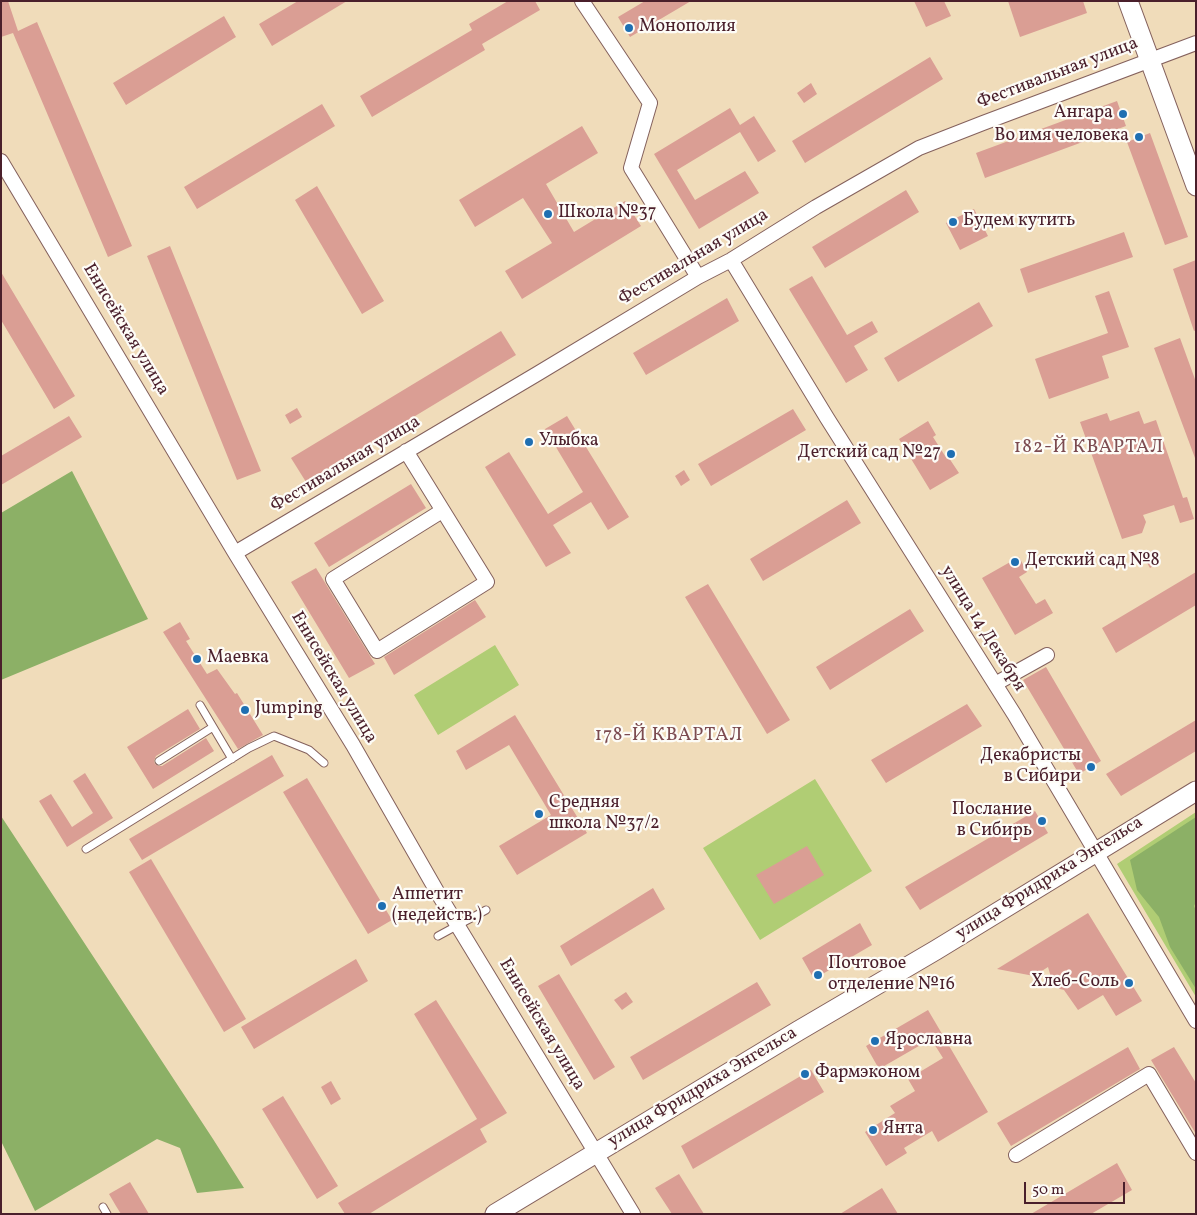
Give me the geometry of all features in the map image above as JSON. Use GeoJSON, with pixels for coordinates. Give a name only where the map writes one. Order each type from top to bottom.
{"type":"FeatureCollection","features":[{"type":"Feature","properties":{"kind":"street"},"geometry":{"type":"LineString","coordinates":[[582,1],[650,103],[631,168],[698,277]]}},
{"type":"Feature","properties":{"kind":"street"},"geometry":{"type":"LineString","coordinates":[[1128,1],[1196,186]]}},
{"type":"Feature","properties":{"kind":"street","name":"Фестивальная улица"},"geometry":{"type":"LineString","coordinates":[[235,553],[698,277],[731,260],[816,207],[919,148],[1196,43]]}},
{"type":"Feature","properties":{"kind":"street","name":"Енисейская улица"},"geometry":{"type":"LineString","coordinates":[[1,161],[235,553],[348,736],[633,1214]]}},
{"type":"Feature","properties":{"kind":"street","name":"улица 14 Декабря"},"geometry":{"type":"LineString","coordinates":[[731,260],[827,418],[995,684],[1196,1021]]}},
{"type":"Feature","properties":{"kind":"street"},"geometry":{"type":"LineString","coordinates":[[406,451],[487,582],[377,651],[333,579],[442,511]]}},
{"type":"Feature","properties":{"kind":"street"},"geometry":{"type":"LineString","coordinates":[[995,684],[1047,655]]}},
{"type":"Feature","properties":{"kind":"street","name":"улица Фридриха Энгельса"},"geometry":{"type":"LineString","coordinates":[[495,1214],[920,959],[1196,790]]}},
{"type":"Feature","properties":{"kind":"street"},"geometry":{"type":"LineString","coordinates":[[1016,1155],[1149,1074],[1196,1154]]}},
{"type":"Feature","properties":{"kind":"lane"},"geometry":{"type":"LineString","coordinates":[[200,705],[232,759]]}},
{"type":"Feature","properties":{"kind":"lane"},"geometry":{"type":"LineString","coordinates":[[159,761],[213,728]]}},
{"type":"Feature","properties":{"kind":"lane"},"geometry":{"type":"LineString","coordinates":[[86,848],[232,759],[274,736],[309,750],[324,763]]}},
{"type":"Feature","properties":{"kind":"lane"},"geometry":{"type":"LineString","coordinates":[[438,936],[486,910]]}},
{"type":"Feature","properties":{"kind":"green space"},"geometry":{"type":"Polygon","coordinates":[[[72,471],[148,619],[1,680],[1,513],[72,471]]]}},
{"type":"Feature","properties":{"kind":"green space"},"geometry":{"type":"Polygon","coordinates":[[[495,645],[519,685],[438,735],[414,695],[495,645]]]}},
{"type":"Feature","properties":{"kind":"green space"},"geometry":{"type":"Polygon","coordinates":[[[815,779],[872,871],[760,940],[703,848],[815,779]]]}},
{"type":"Feature","properties":{"kind":"green space"},"geometry":{"type":"Polygon","coordinates":[[[1196,812],[1196,997],[1117,864],[1196,812]]]}},
{"type":"Feature","properties":{"kind":"green space"},"geometry":{"type":"Polygon","coordinates":[[[1,816],[244,1188],[197,1193],[180,1148],[157,1139],[35,1211],[1,1141],[1,816]]]}},
{"type":"Feature","properties":{"kind":"green space"},"geometry":{"type":"Polygon","coordinates":[[[1196,817],[1196,902],[1194,906],[1196,911],[1196,989],[1170,947],[1159,917],[1137,890],[1130,860],[1196,817]]]}},
{"type":"Feature","properties":{"kind":"building"},"geometry":{"type":"Polygon","coordinates":[[[1,1],[8,1],[18,31],[37,22],[132,246],[108,257],[13,33],[1,37],[1,1]]]}},
{"type":"Feature","properties":{"kind":"building"},"geometry":{"type":"Polygon","coordinates":[[[298,1],[347,1],[272,46],[259,24],[298,1]]]}},
{"type":"Feature","properties":{"kind":"building"},"geometry":{"type":"Polygon","coordinates":[[[508,1],[535,1],[540,10],[482,44],[485,50],[372,117],[360,96],[472,30],[469,24],[508,1]]]}},
{"type":"Feature","properties":{"kind":"building"},"geometry":{"type":"Polygon","coordinates":[[[645,1],[691,1],[630,37],[618,17],[645,1]]]}},
{"type":"Feature","properties":{"kind":"building"},"geometry":{"type":"Polygon","coordinates":[[[914,1],[944,1],[951,16],[926,27],[914,1]]]}},
{"type":"Feature","properties":{"kind":"building"},"geometry":{"type":"Polygon","coordinates":[[[1008,1],[1083,1],[1087,13],[1020,37],[1008,1]]]}},
{"type":"Feature","properties":{"kind":"building"},"geometry":{"type":"Polygon","coordinates":[[[224,16],[236,37],[126,105],[113,83],[224,16]]]}},
{"type":"Feature","properties":{"kind":"building"},"geometry":{"type":"Polygon","coordinates":[[[930,57],[943,79],[805,163],[792,141],[930,57]]]}},
{"type":"Feature","properties":{"kind":"building"},"geometry":{"type":"Polygon","coordinates":[[[811,83],[817,94],[804,103],[797,93],[811,83]]]}},
{"type":"Feature","properties":{"kind":"building"},"geometry":{"type":"Polygon","coordinates":[[[1117,101],[1126,126],[985,178],[976,153],[1117,101]]]}},
{"type":"Feature","properties":{"kind":"building"},"geometry":{"type":"Polygon","coordinates":[[[322,104],[335,126],[197,209],[184,187],[322,104]]]}},
{"type":"Feature","properties":{"kind":"building"},"geometry":{"type":"Polygon","coordinates":[[[730,108],[740,125],[754,116],[776,151],[758,162],[740,132],[677,170],[695,200],[745,171],[759,193],[699,229],[654,154],[730,108]]]}},
{"type":"Feature","properties":{"kind":"building","name":"Школа №37"},"geometry":{"type":"Polygon","coordinates":[[[582,126],[598,153],[546,184],[574,232],[625,201],[641,226],[522,299],[505,271],[552,243],[523,198],[475,227],[459,200],[582,126]]]}},
{"type":"Feature","properties":{"kind":"building"},"geometry":{"type":"Polygon","coordinates":[[[1150,133],[1188,237],[1165,245],[1127,142],[1150,133]]]}},
{"type":"Feature","properties":{"kind":"building"},"geometry":{"type":"Polygon","coordinates":[[[317,186],[384,301],[362,314],[295,200],[317,186]]]}},
{"type":"Feature","properties":{"kind":"building"},"geometry":{"type":"Polygon","coordinates":[[[906,190],[919,212],[825,268],[812,247],[906,190]]]}},
{"type":"Feature","properties":{"kind":"building"},"geometry":{"type":"Polygon","coordinates":[[[974,209],[988,236],[960,250],[946,223],[974,209]]]}},
{"type":"Feature","properties":{"kind":"building"},"geometry":{"type":"Polygon","coordinates":[[[1124,232],[1133,257],[1028,293],[1020,269],[1124,232]]]}},
{"type":"Feature","properties":{"kind":"building"},"geometry":{"type":"Polygon","coordinates":[[[170,246],[261,471],[237,480],[147,256],[170,246]]]}},
{"type":"Feature","properties":{"kind":"building"},"geometry":{"type":"Polygon","coordinates":[[[1196,260],[1196,330],[1194,331],[1173,269],[1196,260]]]}},
{"type":"Feature","properties":{"kind":"building"},"geometry":{"type":"Polygon","coordinates":[[[1,272],[75,396],[54,409],[1,320],[1,272]]]}},
{"type":"Feature","properties":{"kind":"building"},"geometry":{"type":"Polygon","coordinates":[[[812,276],[847,335],[872,321],[878,332],[854,346],[868,370],[846,383],[789,289],[812,276]]]}},
{"type":"Feature","properties":{"kind":"building"},"geometry":{"type":"Polygon","coordinates":[[[1109,291],[1129,347],[1102,356],[1109,378],[1049,399],[1035,359],[1108,333],[1095,296],[1109,291]]]}},
{"type":"Feature","properties":{"kind":"building"},"geometry":{"type":"Polygon","coordinates":[[[727,298],[739,321],[646,375],[633,353],[727,298]]]}},
{"type":"Feature","properties":{"kind":"building"},"geometry":{"type":"Polygon","coordinates":[[[979,302],[993,326],[898,382],[884,358],[979,302]]]}},
{"type":"Feature","properties":{"kind":"building"},"geometry":{"type":"Polygon","coordinates":[[[501,331],[516,355],[306,482],[291,458],[501,331]]]}},
{"type":"Feature","properties":{"kind":"building"},"geometry":{"type":"Polygon","coordinates":[[[1180,338],[1196,382],[1195,458],[1154,348],[1180,338]]]}},
{"type":"Feature","properties":{"kind":"building"},"geometry":{"type":"Polygon","coordinates":[[[297,408],[302,417],[290,424],[285,415],[297,408]]]}},
{"type":"Feature","properties":{"kind":"building"},"geometry":{"type":"Polygon","coordinates":[[[793,409],[806,430],[711,486],[698,464],[793,409]]]}},
{"type":"Feature","properties":{"kind":"building"},"geometry":{"type":"Polygon","coordinates":[[[1139,411],[1144,424],[1156,420],[1183,498],[1187,497],[1194,519],[1180,523],[1174,505],[1143,515],[1146,522],[1142,533],[1122,539],[1080,422],[1107,413],[1110,421],[1139,411]]]}},
{"type":"Feature","properties":{"kind":"building"},"geometry":{"type":"Polygon","coordinates":[[[69,416],[82,437],[1,485],[1,456],[69,416]]]}},
{"type":"Feature","properties":{"kind":"building"},"geometry":{"type":"Polygon","coordinates":[[[567,416],[629,517],[608,530],[591,502],[553,525],[571,553],[546,567],[485,467],[509,452],[548,514],[583,492],[545,429],[567,416]]]}},
{"type":"Feature","properties":{"kind":"building"},"geometry":{"type":"Polygon","coordinates":[[[928,421],[936,435],[933,437],[947,459],[949,458],[959,473],[930,490],[899,439],[928,421]]]}},
{"type":"Feature","properties":{"kind":"building"},"geometry":{"type":"Polygon","coordinates":[[[684,470],[690,480],[681,486],[675,476],[684,470]]]}},
{"type":"Feature","properties":{"kind":"building"},"geometry":{"type":"Polygon","coordinates":[[[411,484],[426,508],[329,567],[314,543],[411,484]]]}},
{"type":"Feature","properties":{"kind":"building"},"geometry":{"type":"Polygon","coordinates":[[[847,500],[861,523],[763,581],[750,559],[847,500]]]}},
{"type":"Feature","properties":{"kind":"building"},"geometry":{"type":"Polygon","coordinates":[[[1153,550],[1160,562],[1150,568],[1143,556],[1153,550]]]}},
{"type":"Feature","properties":{"kind":"building"},"geometry":{"type":"Polygon","coordinates":[[[1019,557],[1027,572],[1019,577],[1036,604],[1045,599],[1053,613],[1015,635],[982,578],[1019,557]]]}},
{"type":"Feature","properties":{"kind":"building"},"geometry":{"type":"Polygon","coordinates":[[[316,568],[375,664],[349,678],[291,582],[316,568]]]}},
{"type":"Feature","properties":{"kind":"building"},"geometry":{"type":"Polygon","coordinates":[[[1196,572],[1196,605],[1116,653],[1102,628],[1196,572]]]}},
{"type":"Feature","properties":{"kind":"building"},"geometry":{"type":"Polygon","coordinates":[[[708,584],[790,720],[767,734],[685,597],[708,584]]]}},
{"type":"Feature","properties":{"kind":"building"},"geometry":{"type":"Polygon","coordinates":[[[475,600],[486,617],[394,675],[384,657],[475,600]]]}},
{"type":"Feature","properties":{"kind":"building"},"geometry":{"type":"Polygon","coordinates":[[[910,609],[924,631],[830,690],[816,667],[910,609]]]}},
{"type":"Feature","properties":{"kind":"building"},"geometry":{"type":"Polygon","coordinates":[[[180,622],[190,639],[186,641],[207,674],[217,669],[235,694],[237,693],[263,735],[238,749],[163,632],[180,622]]]}},
{"type":"Feature","properties":{"kind":"building"},"geometry":{"type":"Polygon","coordinates":[[[1046,667],[1101,761],[1079,774],[1023,680],[1046,667]]]}},
{"type":"Feature","properties":{"kind":"building"},"geometry":{"type":"Polygon","coordinates":[[[967,704],[982,726],[886,783],[871,760],[967,704]]]}},
{"type":"Feature","properties":{"kind":"building"},"geometry":{"type":"Polygon","coordinates":[[[188,709],[200,729],[156,756],[155,764],[162,766],[206,738],[214,751],[153,789],[127,747],[188,709]]]}},
{"type":"Feature","properties":{"kind":"building","name":"Средняя школа №37/2"},"geometry":{"type":"Polygon","coordinates":[[[515,715],[587,833],[517,875],[499,846],[551,815],[509,745],[466,770],[456,751],[515,715]]]}},
{"type":"Feature","properties":{"kind":"building"},"geometry":{"type":"Polygon","coordinates":[[[1196,720],[1196,751],[1121,796],[1106,774],[1196,720]]]}},
{"type":"Feature","properties":{"kind":"building"},"geometry":{"type":"Polygon","coordinates":[[[272,755],[284,776],[142,860],[129,839],[272,755]]]}},
{"type":"Feature","properties":{"kind":"building"},"geometry":{"type":"Polygon","coordinates":[[[85,773],[113,818],[67,847],[39,801],[51,794],[72,827],[93,813],[73,781],[85,773]]]}},
{"type":"Feature","properties":{"kind":"building"},"geometry":{"type":"Polygon","coordinates":[[[307,778],[392,920],[368,934],[283,792],[307,778]]]}},
{"type":"Feature","properties":{"kind":"building"},"geometry":{"type":"Polygon","coordinates":[[[1035,811],[1048,833],[920,910],[905,887],[1035,811]]]}},
{"type":"Feature","properties":{"kind":"building"},"geometry":{"type":"Polygon","coordinates":[[[807,846],[824,875],[774,904],[756,875],[807,846]]]}},
{"type":"Feature","properties":{"kind":"building"},"geometry":{"type":"Polygon","coordinates":[[[151,859],[246,1019],[224,1032],[129,872],[151,859]]]}},
{"type":"Feature","properties":{"kind":"building"},"geometry":{"type":"Polygon","coordinates":[[[653,888],[665,909],[571,966],[560,946],[653,888]]]}},
{"type":"Feature","properties":{"kind":"building"},"geometry":{"type":"Polygon","coordinates":[[[1088,913],[1142,1001],[1116,1016],[1103,995],[1078,1010],[1064,990],[1053,984],[1048,967],[1034,976],[997,969],[1088,913]]]}},
{"type":"Feature","properties":{"kind":"building"},"geometry":{"type":"Polygon","coordinates":[[[860,923],[872,945],[814,979],[802,958],[860,923]]]}},
{"type":"Feature","properties":{"kind":"building"},"geometry":{"type":"Polygon","coordinates":[[[356,959],[368,981],[254,1049],[241,1027],[356,959]]]}},
{"type":"Feature","properties":{"kind":"building"},"geometry":{"type":"Polygon","coordinates":[[[559,974],[615,1067],[594,1080],[538,986],[559,974]]]}},
{"type":"Feature","properties":{"kind":"building"},"geometry":{"type":"Polygon","coordinates":[[[757,982],[771,1005],[643,1080],[630,1057],[757,982]]]}},
{"type":"Feature","properties":{"kind":"building"},"geometry":{"type":"Polygon","coordinates":[[[626,992],[633,1002],[622,1010],[614,1000],[626,992]]]}},
{"type":"Feature","properties":{"kind":"building"},"geometry":{"type":"Polygon","coordinates":[[[436,1000],[507,1113],[480,1129],[487,1142],[369,1214],[345,1214],[338,1203],[477,1119],[414,1014],[436,1000]]]}},
{"type":"Feature","properties":{"kind":"building"},"geometry":{"type":"Polygon","coordinates":[[[928,1010],[988,1112],[938,1142],[932,1131],[904,1148],[907,1153],[886,1166],[865,1132],[895,1113],[890,1106],[915,1091],[908,1079],[943,1058],[931,1039],[879,1069],[866,1046],[928,1010]]]}},
{"type":"Feature","properties":{"kind":"building"},"geometry":{"type":"Polygon","coordinates":[[[1128,1047],[1140,1069],[1011,1146],[997,1123],[1128,1047]]]}},
{"type":"Feature","properties":{"kind":"building"},"geometry":{"type":"Polygon","coordinates":[[[1174,1047],[1196,1083],[1196,1134],[1151,1060],[1174,1047]]]}},
{"type":"Feature","properties":{"kind":"building"},"geometry":{"type":"Polygon","coordinates":[[[811,1070],[824,1092],[693,1169],[681,1146],[811,1070]]]}},
{"type":"Feature","properties":{"kind":"building"},"geometry":{"type":"Polygon","coordinates":[[[331,1081],[341,1099],[331,1105],[321,1087],[331,1081]]]}},
{"type":"Feature","properties":{"kind":"building"},"geometry":{"type":"Polygon","coordinates":[[[283,1096],[338,1186],[317,1199],[262,1109],[283,1096]]]}},
{"type":"Feature","properties":{"kind":"building"},"geometry":{"type":"Polygon","coordinates":[[[1117,1163],[1132,1190],[1091,1214],[1031,1214],[1117,1163]]]}},
{"type":"Feature","properties":{"kind":"building"},"geometry":{"type":"Polygon","coordinates":[[[679,1174],[704,1214],[672,1214],[655,1188],[679,1174]]]}},
{"type":"Feature","properties":{"kind":"building"},"geometry":{"type":"Polygon","coordinates":[[[130,1182],[149,1214],[121,1214],[116,1206],[109,1194],[130,1182]]]}},
{"type":"Feature","properties":{"kind":"building"},"geometry":{"type":"Polygon","coordinates":[[[882,1188],[898,1214],[840,1214],[882,1188]]]}},
{"type":"Feature","properties":{"kind":"place","name":"Монополия"},"geometry":{"type":"Point","coordinates":[629,28]}},
{"type":"Feature","properties":{"kind":"place","name":"Ангара"},"geometry":{"type":"Point","coordinates":[1123,114]}},
{"type":"Feature","properties":{"kind":"place","name":"Во имя человека"},"geometry":{"type":"Point","coordinates":[1139,137]}},
{"type":"Feature","properties":{"kind":"place","name":"Школа №37"},"geometry":{"type":"Point","coordinates":[548,214]}},
{"type":"Feature","properties":{"kind":"place","name":"Будем кутить"},"geometry":{"type":"Point","coordinates":[953,222]}},
{"type":"Feature","properties":{"kind":"place","name":"Улыбка"},"geometry":{"type":"Point","coordinates":[529,442]}},
{"type":"Feature","properties":{"kind":"place","name":"Детский сад №27"},"geometry":{"type":"Point","coordinates":[951,454]}},
{"type":"Feature","properties":{"kind":"place","name":"Детский сад №8"},"geometry":{"type":"Point","coordinates":[1015,562]}},
{"type":"Feature","properties":{"kind":"place","name":"Маевка"},"geometry":{"type":"Point","coordinates":[197,659]}},
{"type":"Feature","properties":{"kind":"place","name":"Jumping"},"geometry":{"type":"Point","coordinates":[245,710]}},
{"type":"Feature","properties":{"kind":"place","name":"Декабристы в Сибири"},"geometry":{"type":"Point","coordinates":[1091,767]}},
{"type":"Feature","properties":{"kind":"place","name":"Средняя школа №37/2"},"geometry":{"type":"Point","coordinates":[539,814]}},
{"type":"Feature","properties":{"kind":"place","name":"Послание в Сибирь"},"geometry":{"type":"Point","coordinates":[1042,821]}},
{"type":"Feature","properties":{"kind":"place","name":"Аппетит (недейств.)"},"geometry":{"type":"Point","coordinates":[382,906]}},
{"type":"Feature","properties":{"kind":"place","name":"Почтовое отделение №16"},"geometry":{"type":"Point","coordinates":[818,975]}},
{"type":"Feature","properties":{"kind":"place","name":"Хлеб-Соль"},"geometry":{"type":"Point","coordinates":[1129,983]}},
{"type":"Feature","properties":{"kind":"place","name":"Ярославна"},"geometry":{"type":"Point","coordinates":[875,1041]}},
{"type":"Feature","properties":{"kind":"place","name":"Фармэконом"},"geometry":{"type":"Point","coordinates":[805,1074]}},
{"type":"Feature","properties":{"kind":"place","name":"Янта"},"geometry":{"type":"Point","coordinates":[873,1130]}},
{"type":"Feature","properties":{"kind":"district","name":"182-Й КВАРТАЛ"},"geometry":{"type":"Point","coordinates":[1089,449]}},
{"type":"Feature","properties":{"kind":"district","name":"178-Й КВАРТАЛ"},"geometry":{"type":"Point","coordinates":[669,737]}}]}
